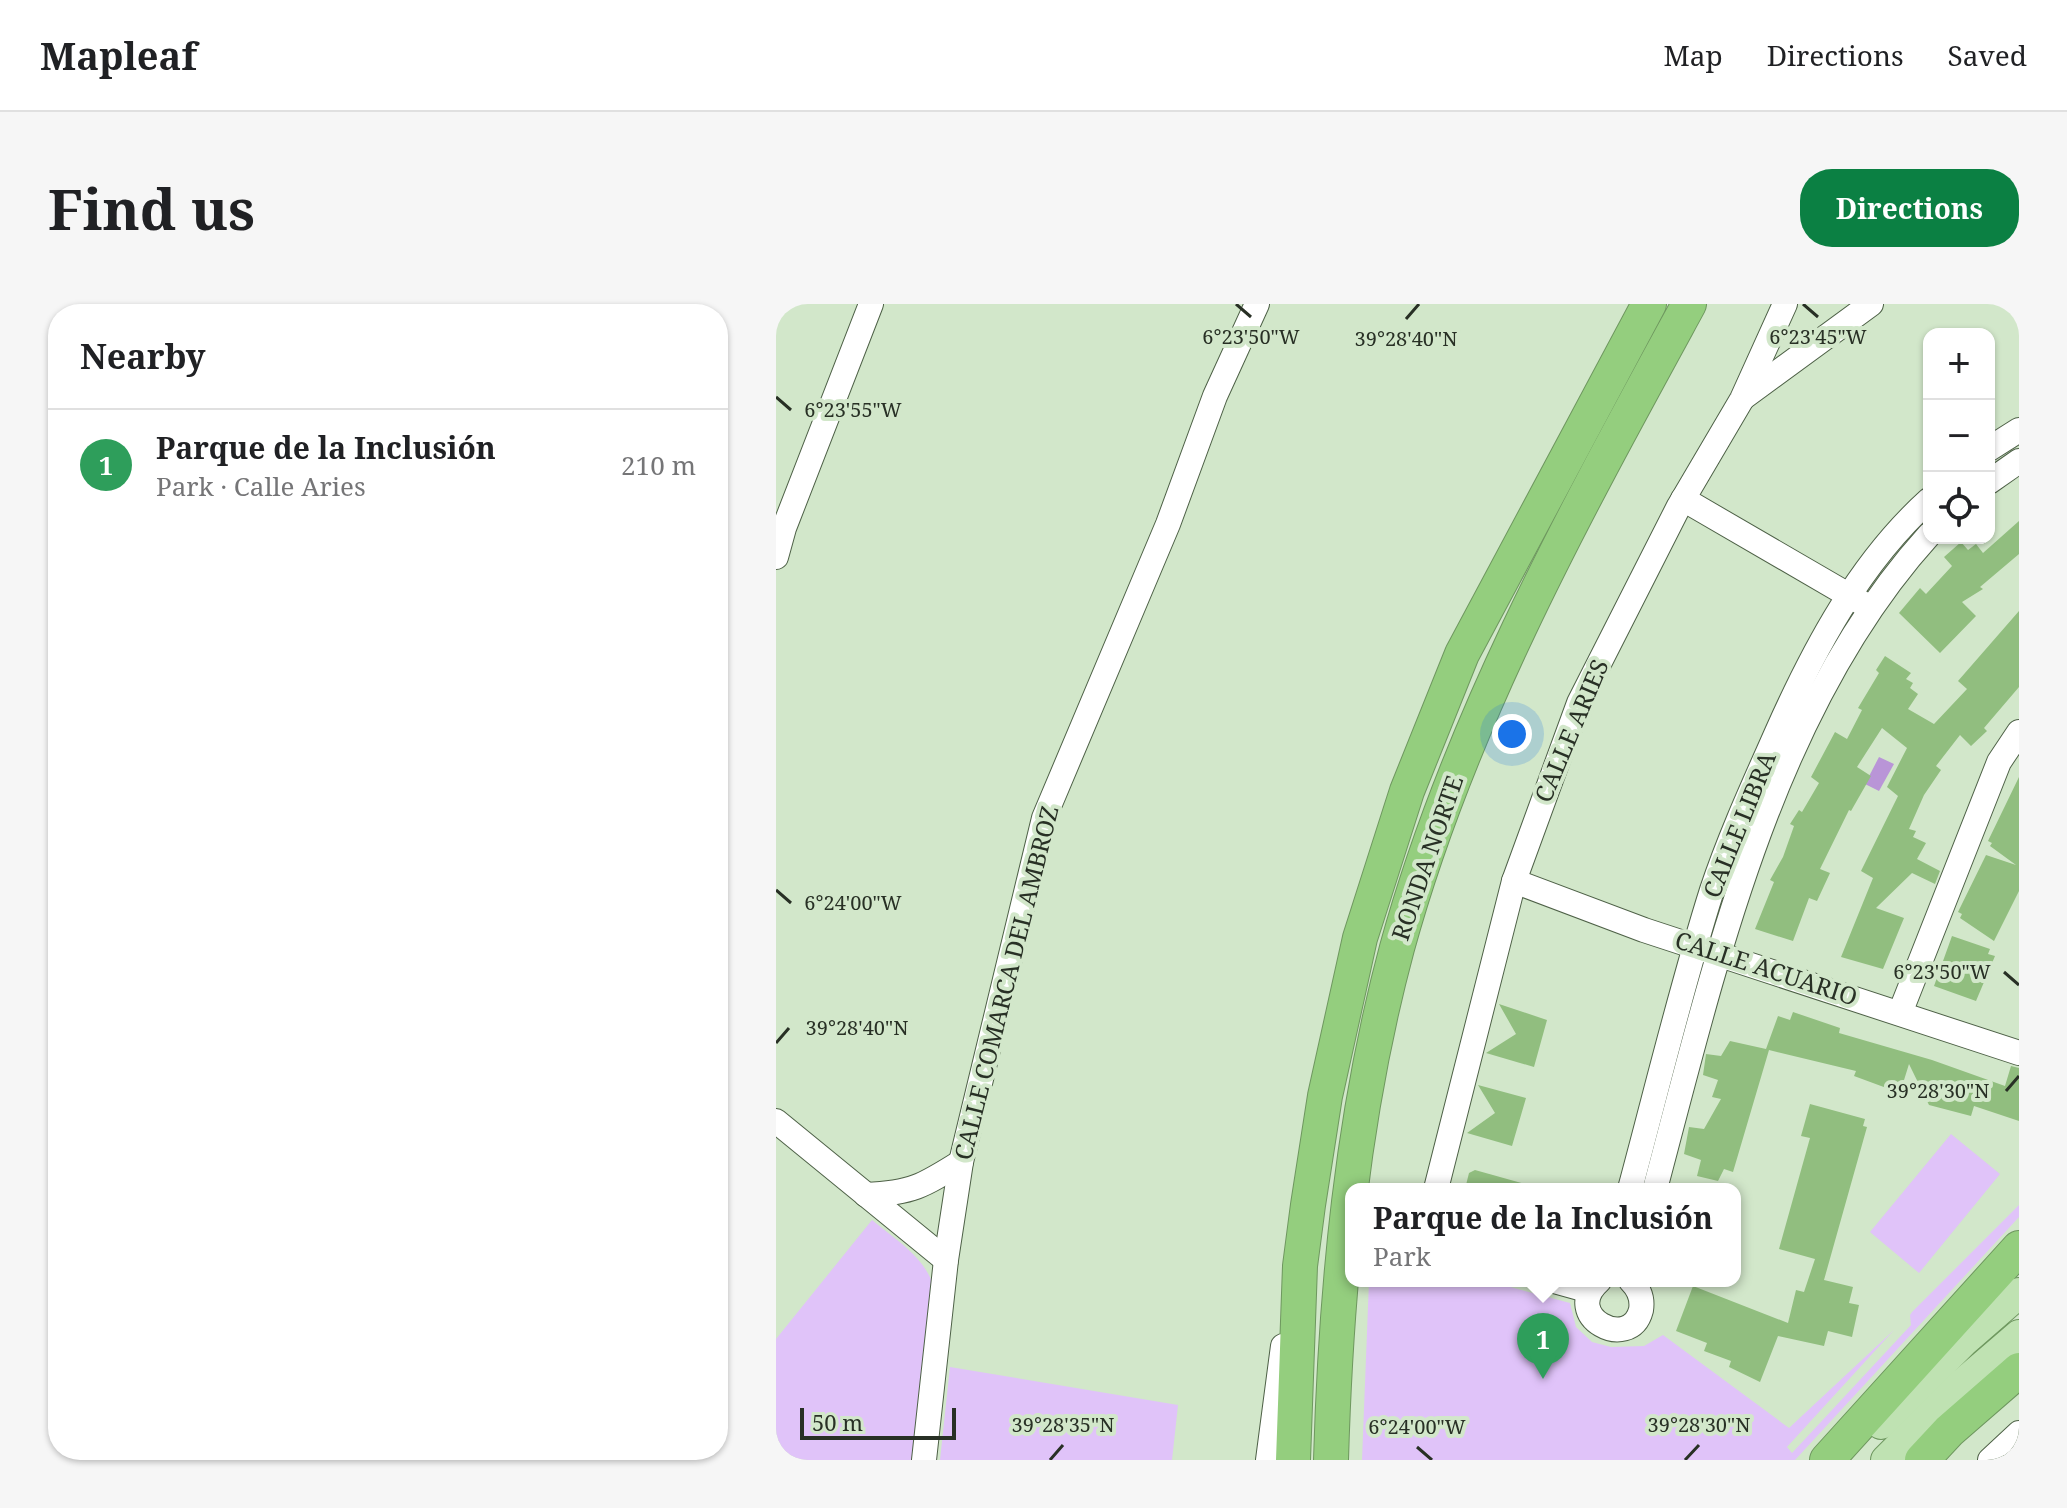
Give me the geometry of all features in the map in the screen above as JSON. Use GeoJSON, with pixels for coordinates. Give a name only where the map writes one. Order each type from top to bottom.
{"type":"FeatureCollection","features":[{"type":"Feature","properties":{"kind":"highway","name":"RONDA NORTE"},"geometry":{"type":"LineString","coordinates":[[1293,1460],[1300,1266],[1325,1096],[1360,938],[1407,791],[1462,654],[1649,304]]}},
{"type":"Feature","properties":{"kind":"highway","name":"RONDA NORTE"},"geometry":{"type":"LineString","coordinates":[[1351,1183],[1358,1123],[1397,948],[1446,798],[1511,641],[1593,478],[1689,304]]}},
{"type":"Feature","properties":{"kind":"highway","name":"RONDA NORTE"},"geometry":{"type":"LineString","coordinates":[[1333,1449],[1338,1306],[1345,1242]]}},
{"type":"Feature","properties":{"kind":"highway"},"geometry":{"type":"LineString","coordinates":[[1827,1460],[2019,1248]]}},
{"type":"Feature","properties":{"kind":"highway"},"geometry":{"type":"LineString","coordinates":[[1922,1460],[1949,1431],[2019,1370]]}},
{"type":"Feature","properties":{"kind":"main road"},"geometry":{"type":"LineString","coordinates":[[1847,1460],[1954,1351],[2019,1293]]}},
{"type":"Feature","properties":{"kind":"main road"},"geometry":{"type":"LineString","coordinates":[[1886,1460],[1962,1384],[2019,1335]]}},
{"type":"Feature","properties":{"kind":"street"},"geometry":{"type":"LineString","coordinates":[[776,557],[780,527],[871,304]]}},
{"type":"Feature","properties":{"kind":"street","name":"CALLE COMARCA DEL AMBROZ"},"geometry":{"type":"LineString","coordinates":[[924,1460],[946,1260],[961,1162],[1044,818],[1168,524],[1215,396],[1257,304]]}},
{"type":"Feature","properties":{"kind":"street","name":"CALLE ARIES"},"geometry":{"type":"LineString","coordinates":[[1438,1183],[1514,881],[1579,703],[1683,499],[1742,399],[1785,304]]}},
{"type":"Feature","properties":{"kind":"street"},"geometry":{"type":"LineString","coordinates":[[1742,399],[1871,304]]}},
{"type":"Feature","properties":{"kind":"street"},"geometry":{"type":"LineString","coordinates":[[1995,445],[2019,430]]}},
{"type":"Feature","properties":{"kind":"street"},"geometry":{"type":"LineString","coordinates":[[1995,478],[2019,461]]}},
{"type":"Feature","properties":{"kind":"street"},"geometry":{"type":"LineString","coordinates":[[1683,499],[1860,602]]}},
{"type":"Feature","properties":{"kind":"street","name":"CALLE LIBRA"},"geometry":{"type":"LineString","coordinates":[[1657,1183],[1736,897],[1784,771],[1835,664],[1881,552],[1923,506]]}},
{"type":"Feature","properties":{"kind":"street","name":"CALLE LIBRA"},"geometry":{"type":"LineString","coordinates":[[1632,1183],[1696,945],[1741,813],[1796,692],[1860,602],[1923,542]]}},
{"type":"Feature","properties":{"kind":"street"},"geometry":{"type":"LineString","coordinates":[[1900,1013],[1999,762],[2019,732]]}},
{"type":"Feature","properties":{"kind":"street","name":"CALLE ACUARIO"},"geometry":{"type":"LineString","coordinates":[[1514,881],[1644,930],[2019,1053]]}},
{"type":"Feature","properties":{"kind":"street"},"geometry":{"type":"LineString","coordinates":[[776,1121],[946,1260]]}},
{"type":"Feature","properties":{"kind":"street"},"geometry":{"type":"LineString","coordinates":[[866,1195],[899,1193],[928,1184],[961,1162]]}},
{"type":"Feature","properties":{"kind":"street"},"geometry":{"type":"LineString","coordinates":[[1268,1460],[1284,1335],[1300,1266]]}},
{"type":"Feature","properties":{"kind":"street"},"geometry":{"type":"LineString","coordinates":[[1594,1287],[1588,1309],[1592,1318],[1607,1328],[1625,1327],[1633,1322],[1641,1308],[1640,1292],[1636,1287]]}},
{"type":"Feature","properties":{"kind":"street"},"geometry":{"type":"LineString","coordinates":[[1990,1460],[2019,1433]]}},
{"type":"Feature","properties":{"kind":"shaded area"},"geometry":{"type":"Polygon","coordinates":[[[1879,757],[1894,764],[1879,791],[1865,784],[1879,757]]]}},
{"type":"Feature","properties":{"kind":"shaded area"},"geometry":{"type":"Polygon","coordinates":[[[1951,1134],[2000,1174],[1919,1273],[1870,1232],[1951,1134]]]}},
{"type":"Feature","properties":{"kind":"shaded area"},"geometry":{"type":"Polygon","coordinates":[[[2019,1205],[2019,1217],[1795,1460],[1362,1460],[1369,1287],[1510,1287],[1570,1303],[1576,1327],[1592,1342],[1611,1347],[1644,1346],[1663,1335],[1789,1428],[1894,1330],[1787,1447],[1792,1453],[1911,1325],[1912,1312],[2019,1205]]]}},
{"type":"Feature","properties":{"kind":"shaded area"},"geometry":{"type":"Polygon","coordinates":[[[872,1220],[919,1260],[932,1281],[935,1293],[918,1460],[776,1460],[776,1339],[872,1220]]]}},
{"type":"Feature","properties":{"kind":"shaded area"},"geometry":{"type":"Polygon","coordinates":[[[950,1367],[1178,1405],[1172,1460],[940,1460],[950,1367]]]}},
{"type":"Feature","properties":{"kind":"building"},"geometry":{"type":"Polygon","coordinates":[[[2019,521],[2019,554],[1980,587],[1983,589],[1962,602],[1976,616],[1940,653],[1899,613],[1920,588],[1926,594],[1952,566],[1944,557],[1959,544],[1968,550],[1976,544],[1983,553],[2019,521]]]}},
{"type":"Feature","properties":{"kind":"building"},"geometry":{"type":"Polygon","coordinates":[[[2019,611],[2019,687],[1984,728],[1987,731],[1971,746],[1960,735],[1936,766],[1941,770],[1924,795],[1909,829],[1916,831],[1913,837],[1926,843],[1917,859],[1940,871],[1935,884],[1912,873],[1876,908],[1904,918],[1883,969],[1841,957],[1873,878],[1861,871],[1898,796],[1887,787],[1907,748],[1882,728],[1857,767],[1871,776],[1849,810],[1820,869],[1830,873],[1817,901],[1809,898],[1793,941],[1755,929],[1774,882],[1770,880],[1783,857],[1794,826],[1790,824],[1799,810],[1802,812],[1819,783],[1811,777],[1835,732],[1847,739],[1862,710],[1858,708],[1879,673],[1876,670],[1885,656],[1911,673],[1906,679],[1913,683],[1910,688],[1918,694],[1908,709],[1934,724],[1967,689],[1958,681],[2019,611]]]}},
{"type":"Feature","properties":{"kind":"building"},"geometry":{"type":"Polygon","coordinates":[[[2019,777],[2019,891],[1994,941],[1960,918],[1962,914],[1958,912],[1986,855],[2016,865],[1990,846],[1992,843],[1988,841],[2019,777]]]}},
{"type":"Feature","properties":{"kind":"building"},"geometry":{"type":"Polygon","coordinates":[[[1952,936],[1990,949],[1988,954],[1995,956],[1976,1001],[1934,986],[1952,936]]]}},
{"type":"Feature","properties":{"kind":"building"},"geometry":{"type":"Polygon","coordinates":[[[1499,1004],[1547,1020],[1534,1067],[1486,1053],[1516,1034],[1499,1004]]]}},
{"type":"Feature","properties":{"kind":"building"},"geometry":{"type":"Polygon","coordinates":[[[1793,1012],[1840,1028],[1839,1033],[1932,1060],[2005,1086],[2011,1066],[2019,1068],[2019,1121],[1974,1106],[1971,1116],[1929,1105],[1909,1064],[1900,1093],[1854,1076],[1856,1071],[1769,1050],[1733,1172],[1724,1169],[1718,1181],[1697,1176],[1701,1160],[1684,1154],[1689,1127],[1704,1129],[1721,1099],[1712,1097],[1718,1080],[1703,1075],[1706,1054],[1721,1056],[1730,1041],[1766,1049],[1778,1016],[1790,1020],[1793,1012]]]}},
{"type":"Feature","properties":{"kind":"building"},"geometry":{"type":"Polygon","coordinates":[[[1478,1085],[1526,1098],[1512,1146],[1467,1133],[1495,1113],[1478,1085]]]}},
{"type":"Feature","properties":{"kind":"building"},"geometry":{"type":"Polygon","coordinates":[[[1810,1104],[1865,1119],[1863,1126],[1867,1127],[1824,1280],[1853,1287],[1849,1303],[1859,1305],[1852,1337],[1828,1331],[1824,1346],[1778,1336],[1760,1382],[1729,1367],[1731,1361],[1704,1351],[1707,1343],[1676,1331],[1693,1287],[1788,1323],[1796,1290],[1804,1292],[1815,1259],[1779,1249],[1810,1138],[1801,1136],[1810,1104]]]}},
{"type":"Feature","properties":{"kind":"building"},"geometry":{"type":"Polygon","coordinates":[[[1475,1170],[1521,1183],[1466,1183],[1469,1173],[1475,1170]]]}},
{"type":"Feature","properties":{"kind":"place","name":"Parque de la Inclusión"},"geometry":{"type":"Point","coordinates":[1543,1379]}}]}
